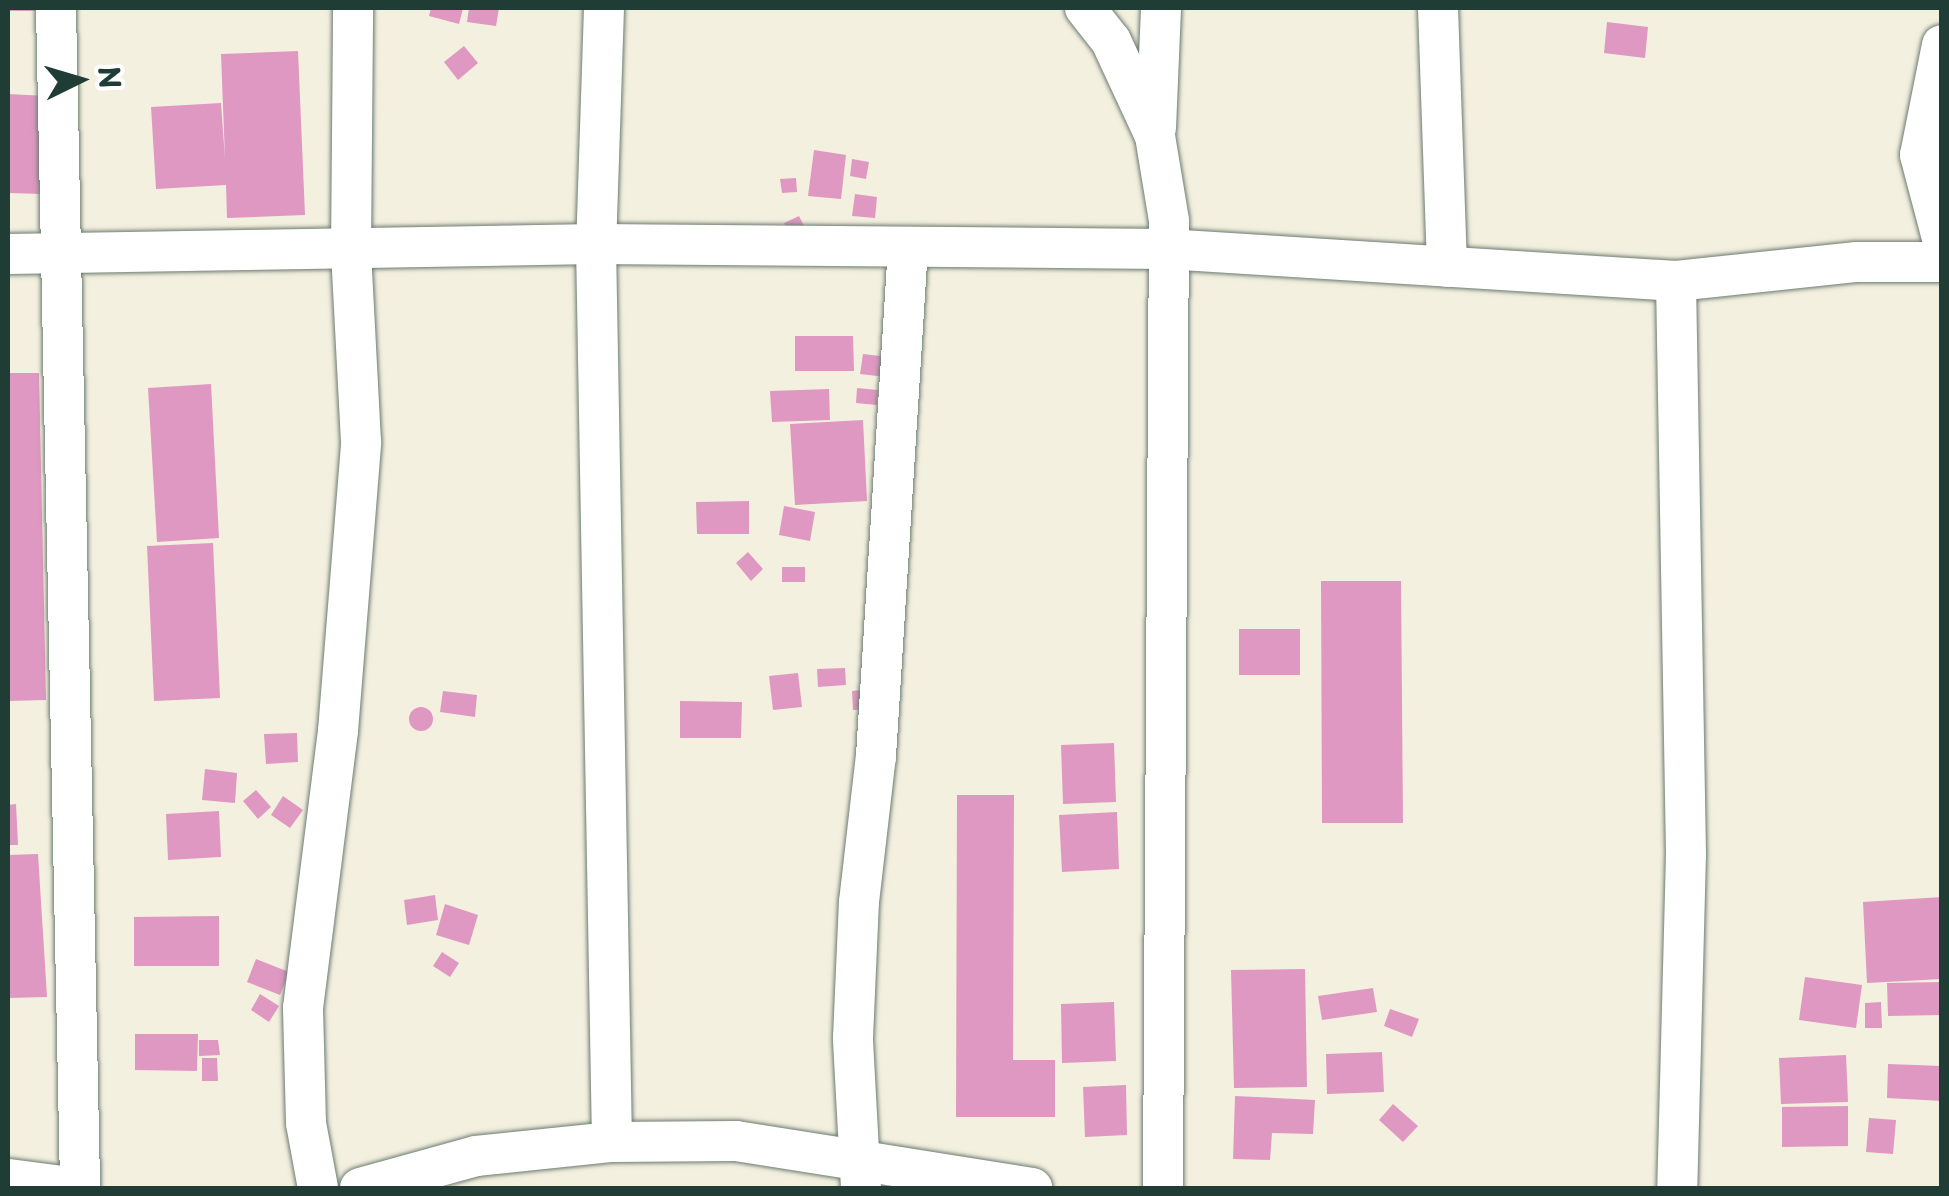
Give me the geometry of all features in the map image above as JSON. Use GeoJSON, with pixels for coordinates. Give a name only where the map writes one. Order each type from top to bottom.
{"type":"FeatureCollection","features":[{"type":"Feature","properties":{"kind":"street"},"geometry":{"type":"LineString","coordinates":[[8,1179],[78,1188],[56,8]]}},
{"type":"Feature","properties":{"kind":"street"},"geometry":{"type":"LineString","coordinates":[[318,1188],[306,1123],[304,1008],[354,548],[361,442],[351,250],[353,8]]}},
{"type":"Feature","properties":{"kind":"street"},"geometry":{"type":"LineString","coordinates":[[604,8],[596,244],[612,1142]]}},
{"type":"Feature","properties":{"kind":"street"},"geometry":{"type":"LineString","coordinates":[[1085,8],[1111,41],[1156,136]]}},
{"type":"Feature","properties":{"kind":"street"},"geometry":{"type":"LineString","coordinates":[[1161,8],[1156,136],[1169,221],[1162,1188]]}},
{"type":"Feature","properties":{"kind":"street"},"geometry":{"type":"LineString","coordinates":[[1438,8],[1447,267]]}},
{"type":"Feature","properties":{"kind":"street"},"geometry":{"type":"LineString","coordinates":[[1942,45],[1920,155],[1942,238]]}},
{"type":"Feature","properties":{"kind":"street"},"geometry":{"type":"LineString","coordinates":[[8,254],[596,244],[1166,249],[1676,281],[1857,262],[1942,262]]}},
{"type":"Feature","properties":{"kind":"street"},"geometry":{"type":"LineString","coordinates":[[861,1175],[853,1038],[859,902],[876,756],[908,247]]}},
{"type":"Feature","properties":{"kind":"street"},"geometry":{"type":"LineString","coordinates":[[1676,281],[1686,854],[1677,1188]]}},
{"type":"Feature","properties":{"kind":"street"},"geometry":{"type":"LineString","coordinates":[[360,1188],[476,1156],[612,1142],[736,1141],[861,1175],[1032,1188]]}},
{"type":"Feature","properties":{"kind":"building"},"geometry":{"type":"Polygon","coordinates":[[[8,8],[49,8],[8,11],[8,8]]]}},
{"type":"Feature","properties":{"kind":"building"},"geometry":{"type":"Polygon","coordinates":[[[431,8],[463,8],[459,24],[429,16],[431,8]]]}},
{"type":"Feature","properties":{"kind":"building"},"geometry":{"type":"Polygon","coordinates":[[[469,8],[499,8],[496,26],[467,22],[469,8]]]}},
{"type":"Feature","properties":{"kind":"building"},"geometry":{"type":"Polygon","coordinates":[[[1607,22],[1648,27],[1645,58],[1604,53],[1607,22]]]}},
{"type":"Feature","properties":{"kind":"building"},"geometry":{"type":"Polygon","coordinates":[[[464,46],[478,63],[458,80],[444,62],[464,46]]]}},
{"type":"Feature","properties":{"kind":"building"},"geometry":{"type":"Polygon","coordinates":[[[298,51],[305,215],[227,218],[226,185],[156,189],[151,107],[221,103],[225,159],[221,54],[298,51]]]}},
{"type":"Feature","properties":{"kind":"building"},"geometry":{"type":"Polygon","coordinates":[[[8,94],[47,96],[43,194],[8,193],[8,94]]]}},
{"type":"Feature","properties":{"kind":"building"},"geometry":{"type":"Polygon","coordinates":[[[814,150],[846,155],[841,199],[808,196],[814,150]]]}},
{"type":"Feature","properties":{"kind":"building"},"geometry":{"type":"Polygon","coordinates":[[[852,159],[869,162],[866,179],[850,176],[852,159]]]}},
{"type":"Feature","properties":{"kind":"building"},"geometry":{"type":"Polygon","coordinates":[[[796,178],[797,192],[782,193],[780,179],[796,178]]]}},
{"type":"Feature","properties":{"kind":"building"},"geometry":{"type":"Polygon","coordinates":[[[855,194],[877,197],[875,218],[852,216],[855,194]]]}},
{"type":"Feature","properties":{"kind":"building"},"geometry":{"type":"Polygon","coordinates":[[[799,216],[806,230],[790,237],[784,223],[799,216]]]}},
{"type":"Feature","properties":{"kind":"building"},"geometry":{"type":"Polygon","coordinates":[[[795,336],[853,336],[854,371],[795,371],[795,336]]]}},
{"type":"Feature","properties":{"kind":"building"},"geometry":{"type":"Polygon","coordinates":[[[863,354],[889,357],[886,377],[860,374],[863,354]]]}},
{"type":"Feature","properties":{"kind":"building"},"geometry":{"type":"Polygon","coordinates":[[[8,373],[39,373],[46,700],[8,701],[8,373]]]}},
{"type":"Feature","properties":{"kind":"building"},"geometry":{"type":"Polygon","coordinates":[[[211,384],[219,538],[157,542],[148,388],[211,384]]]}},
{"type":"Feature","properties":{"kind":"building"},"geometry":{"type":"Polygon","coordinates":[[[857,388],[878,390],[877,405],[856,403],[857,388]]]}},
{"type":"Feature","properties":{"kind":"building"},"geometry":{"type":"Polygon","coordinates":[[[829,389],[830,420],[772,422],[770,391],[829,389]]]}},
{"type":"Feature","properties":{"kind":"building"},"geometry":{"type":"Polygon","coordinates":[[[863,420],[867,501],[795,505],[790,424],[863,420]]]}},
{"type":"Feature","properties":{"kind":"building"},"geometry":{"type":"Polygon","coordinates":[[[749,501],[749,534],[697,534],[696,502],[749,501]]]}},
{"type":"Feature","properties":{"kind":"building"},"geometry":{"type":"Polygon","coordinates":[[[784,506],[815,512],[810,541],[779,535],[784,506]]]}},
{"type":"Feature","properties":{"kind":"building"},"geometry":{"type":"Polygon","coordinates":[[[213,543],[220,698],[154,701],[147,546],[213,543]]]}},
{"type":"Feature","properties":{"kind":"building"},"geometry":{"type":"Polygon","coordinates":[[[748,552],[763,569],[751,581],[736,563],[748,552]]]}},
{"type":"Feature","properties":{"kind":"building"},"geometry":{"type":"Polygon","coordinates":[[[782,567],[805,567],[805,582],[782,582],[782,567]]]}},
{"type":"Feature","properties":{"kind":"building"},"geometry":{"type":"Polygon","coordinates":[[[1321,581],[1401,581],[1403,823],[1322,823],[1321,581]]]}},
{"type":"Feature","properties":{"kind":"building"},"geometry":{"type":"Polygon","coordinates":[[[1239,629],[1300,629],[1300,675],[1239,675],[1239,629]]]}},
{"type":"Feature","properties":{"kind":"building"},"geometry":{"type":"Polygon","coordinates":[[[845,668],[846,685],[818,687],[817,669],[845,668]]]}},
{"type":"Feature","properties":{"kind":"building"},"geometry":{"type":"Polygon","coordinates":[[[798,673],[802,707],[773,710],[769,676],[798,673]]]}},
{"type":"Feature","properties":{"kind":"building"},"geometry":{"type":"Polygon","coordinates":[[[870,689],[872,709],[853,710],[852,691],[870,689]]]}},
{"type":"Feature","properties":{"kind":"building"},"geometry":{"type":"Polygon","coordinates":[[[443,691],[477,695],[475,717],[440,712],[443,691]]]}},
{"type":"Feature","properties":{"kind":"building"},"geometry":{"type":"Polygon","coordinates":[[[680,701],[742,702],[741,738],[680,738],[680,701]]]}},
{"type":"Feature","properties":{"kind":"building"},"geometry":{"type":"Polygon","coordinates":[[[421,707],[433,719],[421,731],[409,719],[421,707]]]}},
{"type":"Feature","properties":{"kind":"building"},"geometry":{"type":"Polygon","coordinates":[[[297,733],[298,762],[266,764],[264,734],[297,733]]]}},
{"type":"Feature","properties":{"kind":"building"},"geometry":{"type":"Polygon","coordinates":[[[1114,743],[1116,802],[1063,804],[1061,745],[1114,743]]]}},
{"type":"Feature","properties":{"kind":"building"},"geometry":{"type":"Polygon","coordinates":[[[205,769],[237,773],[235,803],[202,800],[205,769]]]}},
{"type":"Feature","properties":{"kind":"building"},"geometry":{"type":"Polygon","coordinates":[[[256,790],[271,807],[258,819],[243,801],[256,790]]]}},
{"type":"Feature","properties":{"kind":"building"},"geometry":{"type":"Polygon","coordinates":[[[957,795],[1014,795],[1013,1060],[1055,1060],[1055,1117],[956,1117],[957,795]]]}},
{"type":"Feature","properties":{"kind":"building"},"geometry":{"type":"Polygon","coordinates":[[[283,796],[303,810],[290,828],[271,815],[283,796]]]}},
{"type":"Feature","properties":{"kind":"building"},"geometry":{"type":"Polygon","coordinates":[[[16,804],[18,845],[8,845],[8,805],[16,804]]]}},
{"type":"Feature","properties":{"kind":"building"},"geometry":{"type":"Polygon","coordinates":[[[219,811],[221,857],[168,860],[166,814],[219,811]]]}},
{"type":"Feature","properties":{"kind":"building"},"geometry":{"type":"Polygon","coordinates":[[[1117,812],[1119,869],[1062,872],[1059,815],[1117,812]]]}},
{"type":"Feature","properties":{"kind":"building"},"geometry":{"type":"Polygon","coordinates":[[[38,854],[47,997],[8,998],[8,855],[38,854]]]}},
{"type":"Feature","properties":{"kind":"building"},"geometry":{"type":"Polygon","coordinates":[[[435,895],[438,920],[407,925],[404,900],[435,895]]]}},
{"type":"Feature","properties":{"kind":"building"},"geometry":{"type":"Polygon","coordinates":[[[1942,897],[1942,979],[1867,983],[1863,902],[1942,897]]]}},
{"type":"Feature","properties":{"kind":"building"},"geometry":{"type":"Polygon","coordinates":[[[445,904],[478,915],[469,945],[436,935],[445,904]]]}},
{"type":"Feature","properties":{"kind":"building"},"geometry":{"type":"Polygon","coordinates":[[[219,916],[219,966],[134,966],[134,917],[219,916]]]}},
{"type":"Feature","properties":{"kind":"building"},"geometry":{"type":"Polygon","coordinates":[[[442,952],[459,963],[450,977],[433,966],[442,952]]]}},
{"type":"Feature","properties":{"kind":"building"},"geometry":{"type":"Polygon","coordinates":[[[256,959],[289,972],[280,995],[247,982],[256,959]]]}},
{"type":"Feature","properties":{"kind":"building"},"geometry":{"type":"Polygon","coordinates":[[[1305,969],[1307,1087],[1234,1088],[1231,970],[1305,969]]]}},
{"type":"Feature","properties":{"kind":"building"},"geometry":{"type":"Polygon","coordinates":[[[1805,977],[1862,985],[1856,1028],[1799,1020],[1805,977]]]}},
{"type":"Feature","properties":{"kind":"building"},"geometry":{"type":"Polygon","coordinates":[[[1942,982],[1942,1015],[1888,1016],[1887,983],[1942,982]]]}},
{"type":"Feature","properties":{"kind":"building"},"geometry":{"type":"Polygon","coordinates":[[[1373,988],[1377,1012],[1322,1020],[1318,996],[1373,988]]]}},
{"type":"Feature","properties":{"kind":"building"},"geometry":{"type":"Polygon","coordinates":[[[260,994],[279,1006],[269,1022],[251,1010],[260,994]]]}},
{"type":"Feature","properties":{"kind":"building"},"geometry":{"type":"Polygon","coordinates":[[[1114,1002],[1116,1061],[1062,1063],[1061,1004],[1114,1002]]]}},
{"type":"Feature","properties":{"kind":"building"},"geometry":{"type":"Polygon","coordinates":[[[1881,1002],[1882,1028],[1865,1028],[1865,1003],[1881,1002]]]}},
{"type":"Feature","properties":{"kind":"building"},"geometry":{"type":"Polygon","coordinates":[[[1390,1009],[1419,1019],[1412,1037],[1384,1026],[1390,1009]]]}},
{"type":"Feature","properties":{"kind":"building"},"geometry":{"type":"Polygon","coordinates":[[[135,1034],[198,1034],[197,1071],[135,1070],[135,1034]]]}},
{"type":"Feature","properties":{"kind":"building"},"geometry":{"type":"Polygon","coordinates":[[[199,1040],[218,1040],[220,1055],[199,1056],[199,1040]]]}},
{"type":"Feature","properties":{"kind":"building"},"geometry":{"type":"Polygon","coordinates":[[[1382,1052],[1384,1092],[1327,1094],[1326,1054],[1382,1052]]]}},
{"type":"Feature","properties":{"kind":"building"},"geometry":{"type":"Polygon","coordinates":[[[1846,1055],[1848,1102],[1781,1104],[1779,1058],[1846,1055]]]}},
{"type":"Feature","properties":{"kind":"building"},"geometry":{"type":"Polygon","coordinates":[[[202,1058],[217,1058],[218,1081],[202,1081],[202,1058]]]}},
{"type":"Feature","properties":{"kind":"building"},"geometry":{"type":"Polygon","coordinates":[[[1888,1064],[1942,1066],[1942,1101],[1887,1098],[1888,1064]]]}},
{"type":"Feature","properties":{"kind":"building"},"geometry":{"type":"Polygon","coordinates":[[[1126,1085],[1127,1135],[1085,1137],[1083,1087],[1126,1085]]]}},
{"type":"Feature","properties":{"kind":"building"},"geometry":{"type":"Polygon","coordinates":[[[1235,1096],[1315,1100],[1313,1134],[1272,1133],[1270,1160],[1233,1159],[1235,1096]]]}},
{"type":"Feature","properties":{"kind":"building"},"geometry":{"type":"Polygon","coordinates":[[[1393,1104],[1418,1126],[1403,1142],[1379,1120],[1393,1104]]]}},
{"type":"Feature","properties":{"kind":"building"},"geometry":{"type":"Polygon","coordinates":[[[1848,1106],[1848,1146],[1782,1147],[1782,1107],[1848,1106]]]}},
{"type":"Feature","properties":{"kind":"building"},"geometry":{"type":"Polygon","coordinates":[[[1869,1118],[1896,1120],[1893,1154],[1866,1152],[1869,1118]]]}}]}
